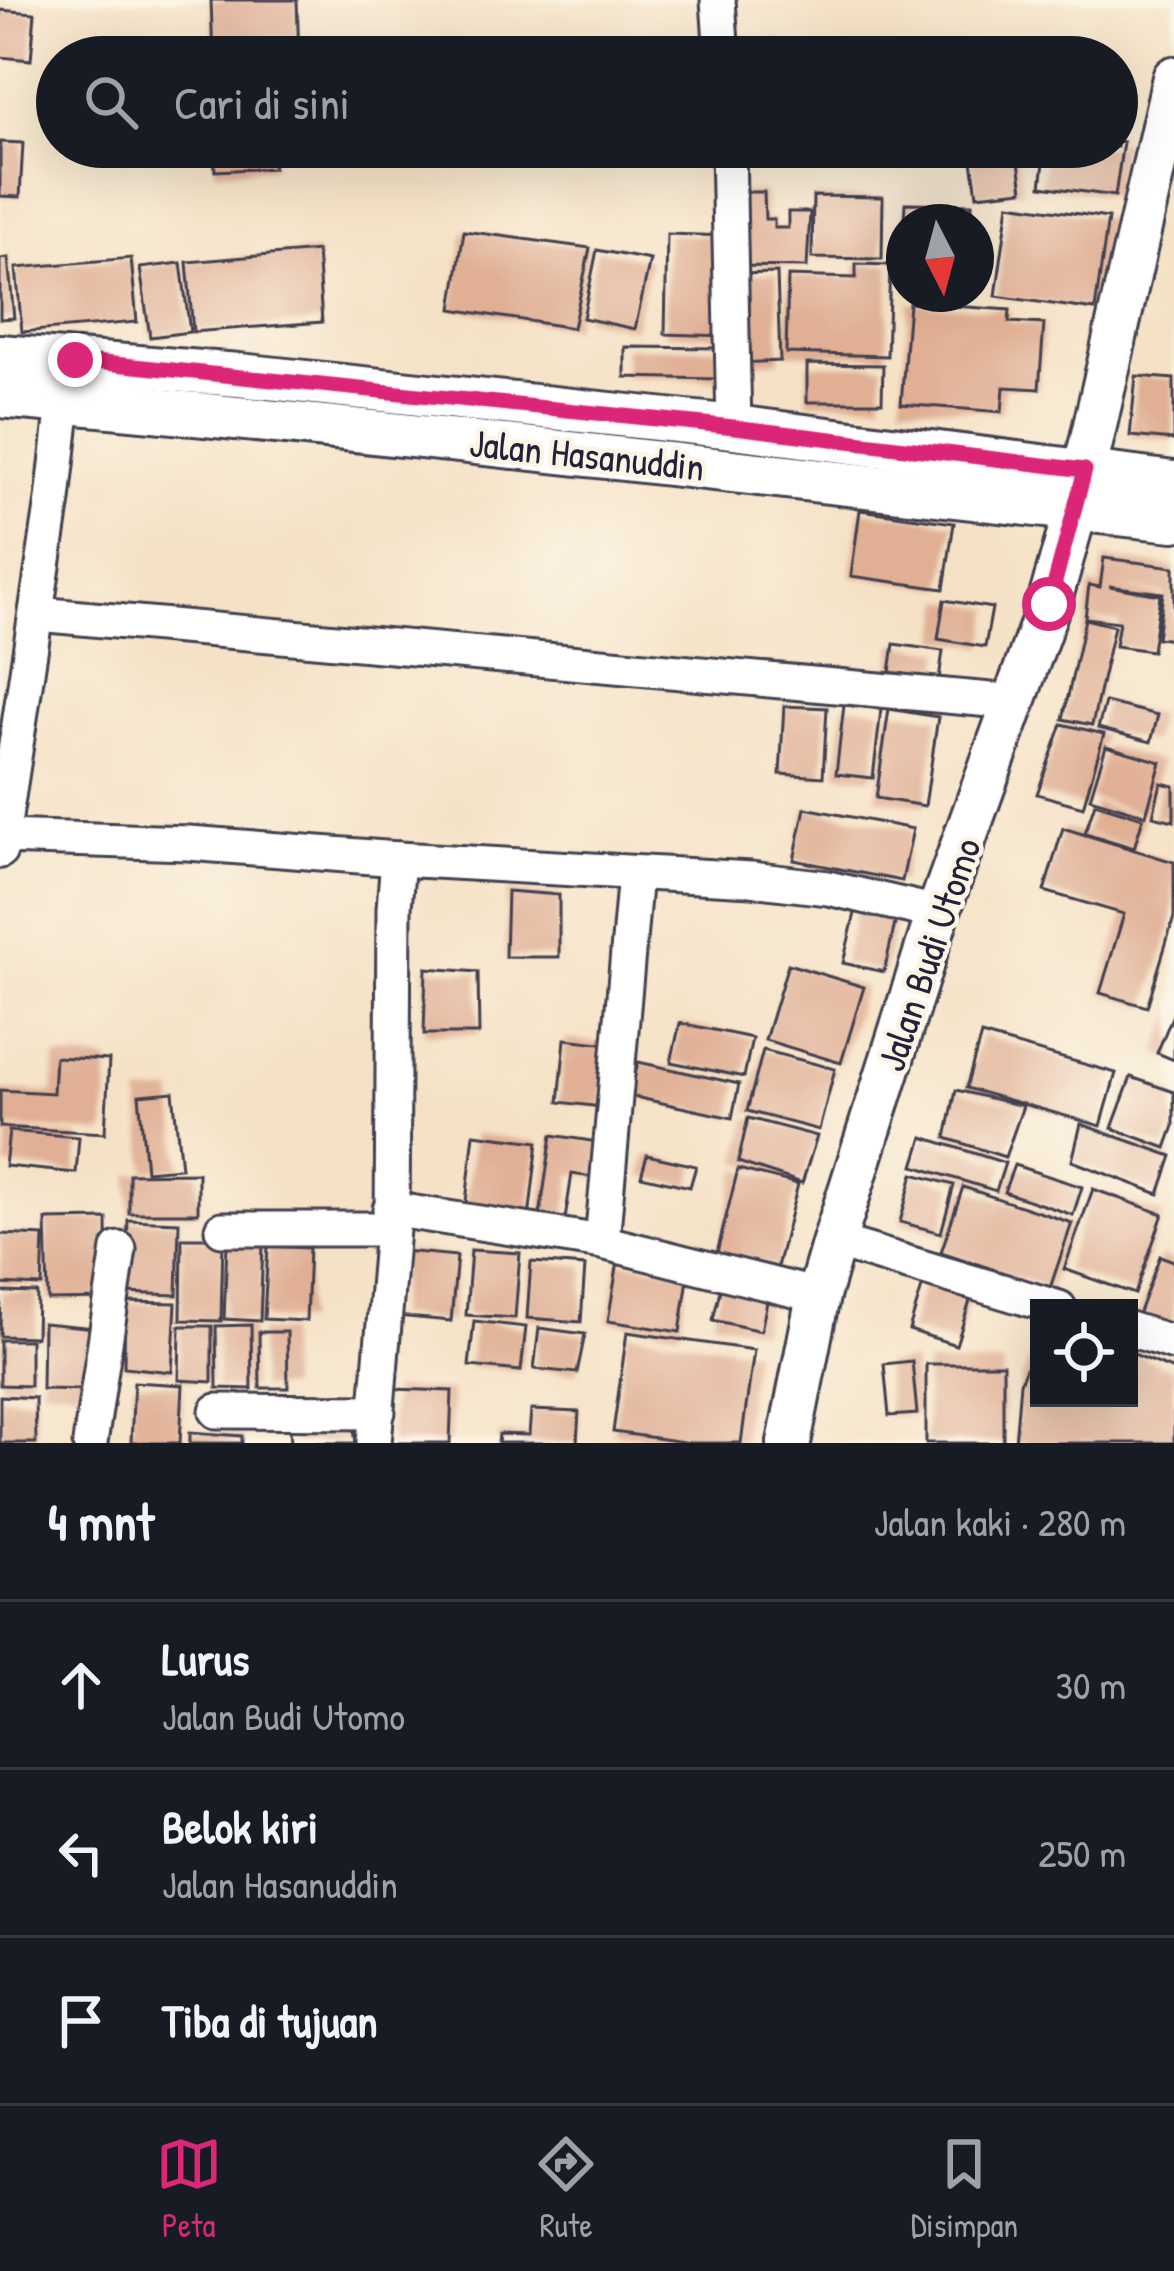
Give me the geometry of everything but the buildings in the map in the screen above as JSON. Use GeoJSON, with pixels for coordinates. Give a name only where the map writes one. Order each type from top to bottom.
{"type":"FeatureCollection","features":[{"type":"Feature","properties":{"kind":"street"},"geometry":{"type":"LineString","coordinates":[[718,0],[721,36]]}},
{"type":"Feature","properties":{"kind":"street","name":"Jalan Budi Utomo"},"geometry":{"type":"LineString","coordinates":[[789,1443],[818,1296],[834,1241],[938,913],[1049,604],[1080,490],[1174,78]]}},
{"type":"Feature","properties":{"kind":"street"},"geometry":{"type":"LineString","coordinates":[[728,168],[734,427]]}},
{"type":"Feature","properties":{"kind":"street","name":"Jalan Hasanuddin"},"geometry":{"type":"LineString","coordinates":[[0,356],[239,375],[734,427],[1080,490],[1174,520]]}},
{"type":"Feature","properties":{"kind":"street","name":"Jalan Hasanuddin"},"geometry":{"type":"LineString","coordinates":[[0,396],[723,467],[1080,490],[1174,483]]}},
{"type":"Feature","properties":{"kind":"street"},"geometry":{"type":"LineString","coordinates":[[64,402],[1,844],[188,843],[752,879],[827,887],[938,913]]}},
{"type":"Feature","properties":{"kind":"street"},"geometry":{"type":"LineString","coordinates":[[37,614],[1013,702]]}},
{"type":"Feature","properties":{"kind":"street"},"geometry":{"type":"LineString","coordinates":[[217,1411],[376,1428],[391,1219],[398,859]]}},
{"type":"Feature","properties":{"kind":"street"},"geometry":{"type":"LineString","coordinates":[[602,1242],[635,874]]}},
{"type":"Feature","properties":{"kind":"street"},"geometry":{"type":"LineString","coordinates":[[222,1229],[391,1219],[602,1242],[818,1296]]}},
{"type":"Feature","properties":{"kind":"street"},"geometry":{"type":"LineString","coordinates":[[834,1241],[1030,1299]]}},
{"type":"Feature","properties":{"kind":"street"},"geometry":{"type":"LineString","coordinates":[[90,1443],[104,1372],[118,1249]]}},
{"type":"Feature","properties":{"kind":"street"},"geometry":{"type":"LineString","coordinates":[[1138,1332],[1174,1343]]}},
{"type":"Feature","properties":{"kind":"route"},"geometry":{"type":"LineString","coordinates":[[75,360],[734,427],[1085,470],[1049,604]]}}]}
